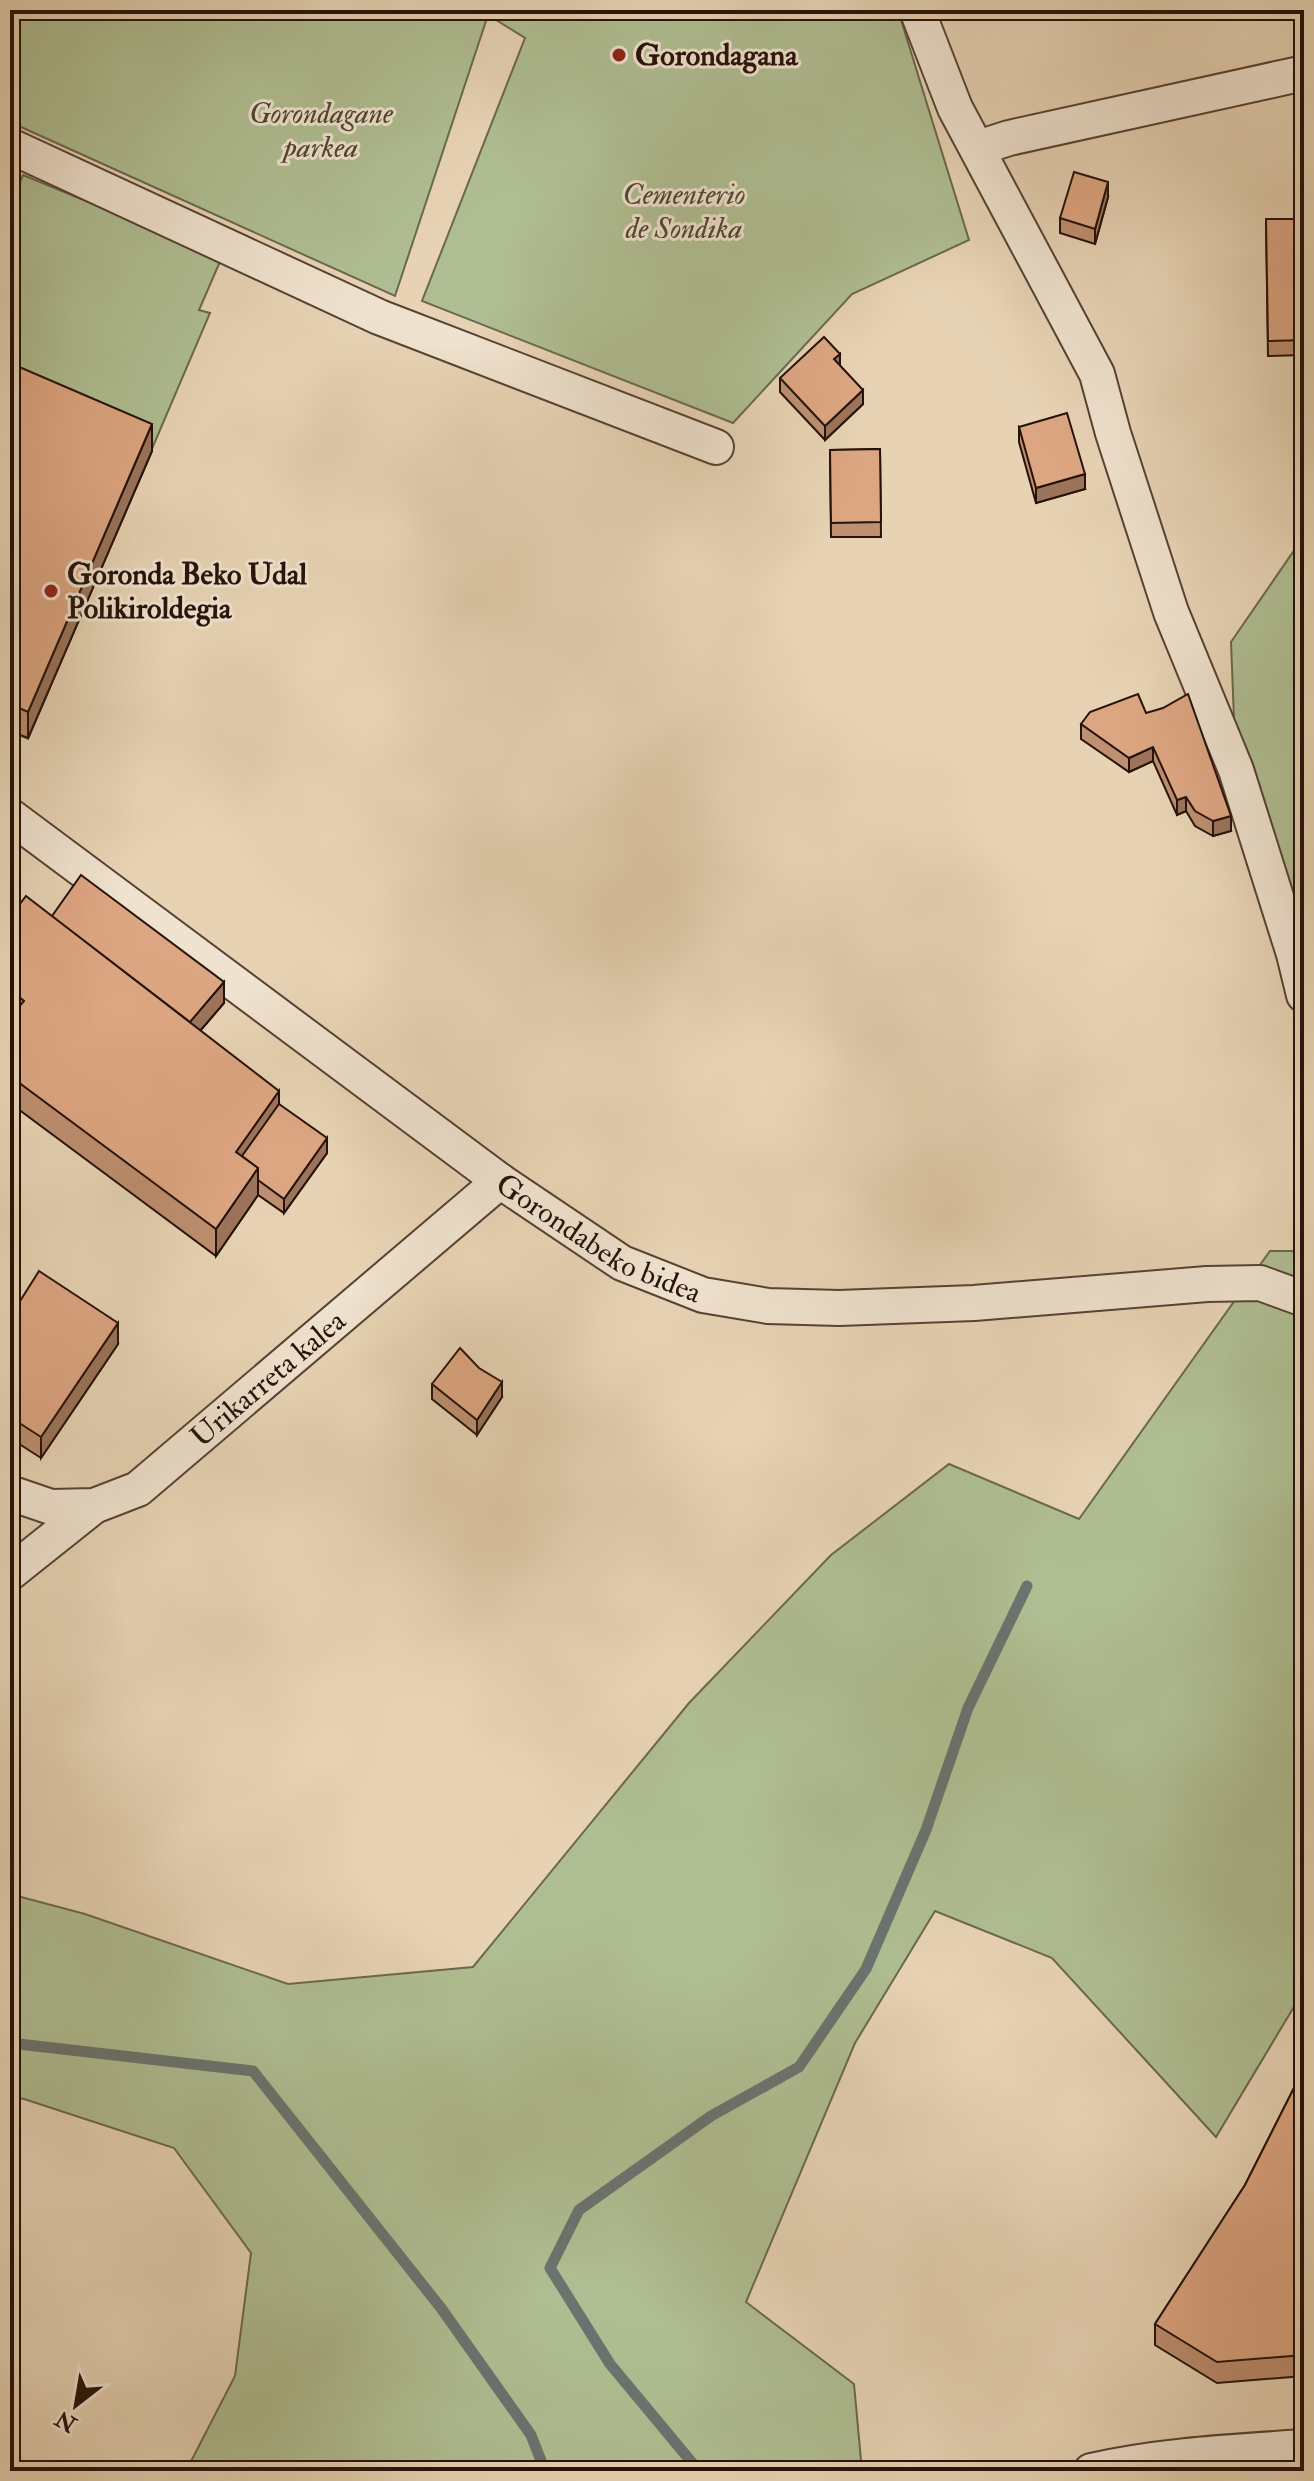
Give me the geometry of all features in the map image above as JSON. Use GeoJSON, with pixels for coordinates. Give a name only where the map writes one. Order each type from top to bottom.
{"type":"FeatureCollection","features":[{"type":"Feature","properties":{"kind":"street"},"geometry":{"type":"LineString","coordinates":[[917,10],[955,108],[1097,374],[1171,612],[1236,770],[1304,995]]}},
{"type":"Feature","properties":{"kind":"street"},"geometry":{"type":"LineString","coordinates":[[978,148],[1009,138],[1304,73]]}},
{"type":"Feature","properties":{"kind":"street"},"geometry":{"type":"LineString","coordinates":[[10,146],[379,317],[716,447]]}},
{"type":"Feature","properties":{"kind":"street","name":"Gorondabeko bidea"},"geometry":{"type":"LineString","coordinates":[[10,816],[500,1181],[622,1263],[703,1295],[768,1306],[839,1308],[974,1303],[1207,1284],[1260,1283],[1304,1299]]}},
{"type":"Feature","properties":{"kind":"street","name":"Urikarreta kalea"},"geometry":{"type":"LineString","coordinates":[[10,1493],[51,1507],[94,1506],[138,1489],[500,1181]]}},
{"type":"Feature","properties":{"kind":"street"},"geometry":{"type":"LineString","coordinates":[[10,1573],[94,1506]]}},
{"type":"Feature","properties":{"kind":"street"},"geometry":{"type":"LineString","coordinates":[[1091,2471],[1120,2464],[1209,2453],[1304,2447]]}},
{"type":"Feature","properties":{"kind":"green space","name":"Cementerio de Sondika"},"geometry":{"type":"Polygon","coordinates":[[[10,10],[898,10],[969,240],[852,294],[733,423],[422,301],[525,38],[488,15],[395,296],[10,122],[10,10]]]}},
{"type":"Feature","properties":{"kind":"green space","name":"Goronda Beko Udal Polikiroldegia"},"geometry":{"type":"Polygon","coordinates":[[[23,175],[222,257],[199,310],[210,313],[28,739],[10,731],[10,204],[23,175]]]}},
{"type":"Feature","properties":{"kind":"green space"},"geometry":{"type":"Polygon","coordinates":[[[1304,536],[1304,1041],[1294,954],[1236,770],[1231,642],[1304,536]]]}},
{"type":"Feature","properties":{"kind":"green space"},"geometry":{"type":"Polygon","coordinates":[[[1270,1251],[1304,1251],[1304,1990],[1216,2137],[1052,1958],[935,1911],[855,2043],[746,2302],[854,2384],[862,2471],[186,2471],[235,2376],[251,2253],[174,2148],[10,2097],[10,1894],[85,1914],[288,1984],[473,1967],[689,1703],[831,1555],[949,1464],[1079,1519],[1270,1251]]]}},
{"type":"Feature","properties":{"kind":"building"},"geometry":{"type":"Polygon","coordinates":[[[1074,172],[1108,182],[1095,229],[1060,218],[1074,172]]]}},
{"type":"Feature","properties":{"kind":"building"},"geometry":{"type":"Polygon","coordinates":[[[1266,219],[1304,219],[1304,340],[1268,341],[1266,219]]]}},
{"type":"Feature","properties":{"kind":"building"},"geometry":{"type":"Polygon","coordinates":[[[824,337],[840,354],[834,359],[863,390],[825,426],[780,378],[824,337]]]}},
{"type":"Feature","properties":{"kind":"building"},"geometry":{"type":"Polygon","coordinates":[[[10,363],[152,424],[28,712],[10,704],[10,363]]]}},
{"type":"Feature","properties":{"kind":"building"},"geometry":{"type":"Polygon","coordinates":[[[1067,413],[1085,474],[1036,488],[1019,427],[1067,413]]]}},
{"type":"Feature","properties":{"kind":"building"},"geometry":{"type":"Polygon","coordinates":[[[880,449],[881,522],[831,523],[830,450],[880,449]]]}},
{"type":"Feature","properties":{"kind":"building"},"geometry":{"type":"Polygon","coordinates":[[[1138,694],[1146,713],[1163,708],[1188,694],[1231,816],[1213,821],[1195,811],[1186,797],[1177,800],[1153,747],[1129,758],[1081,724],[1090,712],[1138,694]]]}},
{"type":"Feature","properties":{"kind":"building"},"geometry":{"type":"Polygon","coordinates":[[[81,875],[224,982],[190,1022],[52,916],[81,875]]]}},
{"type":"Feature","properties":{"kind":"building"},"geometry":{"type":"Polygon","coordinates":[[[26,896],[279,1091],[236,1152],[258,1168],[216,1229],[10,1076],[10,1018],[24,1001],[10,990],[10,917],[26,896]]]}},
{"type":"Feature","properties":{"kind":"building"},"geometry":{"type":"Polygon","coordinates":[[[10,996],[21,1004],[10,1018],[10,996]]]}},
{"type":"Feature","properties":{"kind":"building"},"geometry":{"type":"Polygon","coordinates":[[[279,1104],[327,1138],[284,1199],[258,1180],[258,1168],[242,1156],[279,1104]]]}},
{"type":"Feature","properties":{"kind":"building"},"geometry":{"type":"Polygon","coordinates":[[[39,1271],[118,1323],[41,1437],[10,1417],[10,1317],[39,1271]]]}},
{"type":"Feature","properties":{"kind":"building"},"geometry":{"type":"Polygon","coordinates":[[[460,1348],[479,1368],[502,1382],[477,1420],[432,1384],[460,1348]]]}},
{"type":"Feature","properties":{"kind":"building"},"geometry":{"type":"Polygon","coordinates":[[[1304,2068],[1304,2355],[1217,2362],[1155,2324],[1245,2185],[1304,2068]]]}},
{"type":"Feature","properties":{"kind":"waterway"},"geometry":{"type":"LineString","coordinates":[[699,2471],[610,2364],[550,2268],[579,2210],[711,2116],[799,2067],[866,1969],[926,1830],[968,1708],[1027,1586]]}},
{"type":"Feature","properties":{"kind":"waterway"},"geometry":{"type":"LineString","coordinates":[[10,2043],[253,2071],[441,2308],[531,2435],[545,2471]]}},
{"type":"Feature","properties":{"kind":"place","name":"Gorondagana"},"geometry":{"type":"Point","coordinates":[619,55]}},
{"type":"Feature","properties":{"kind":"place","name":"Goronda Beko Udal Polikiroldegia"},"geometry":{"type":"Point","coordinates":[51,591]}},
{"type":"Feature","properties":{"kind":"park label","name":"Gorondagane parkea"},"geometry":{"type":"Point","coordinates":[321,130]}}]}
